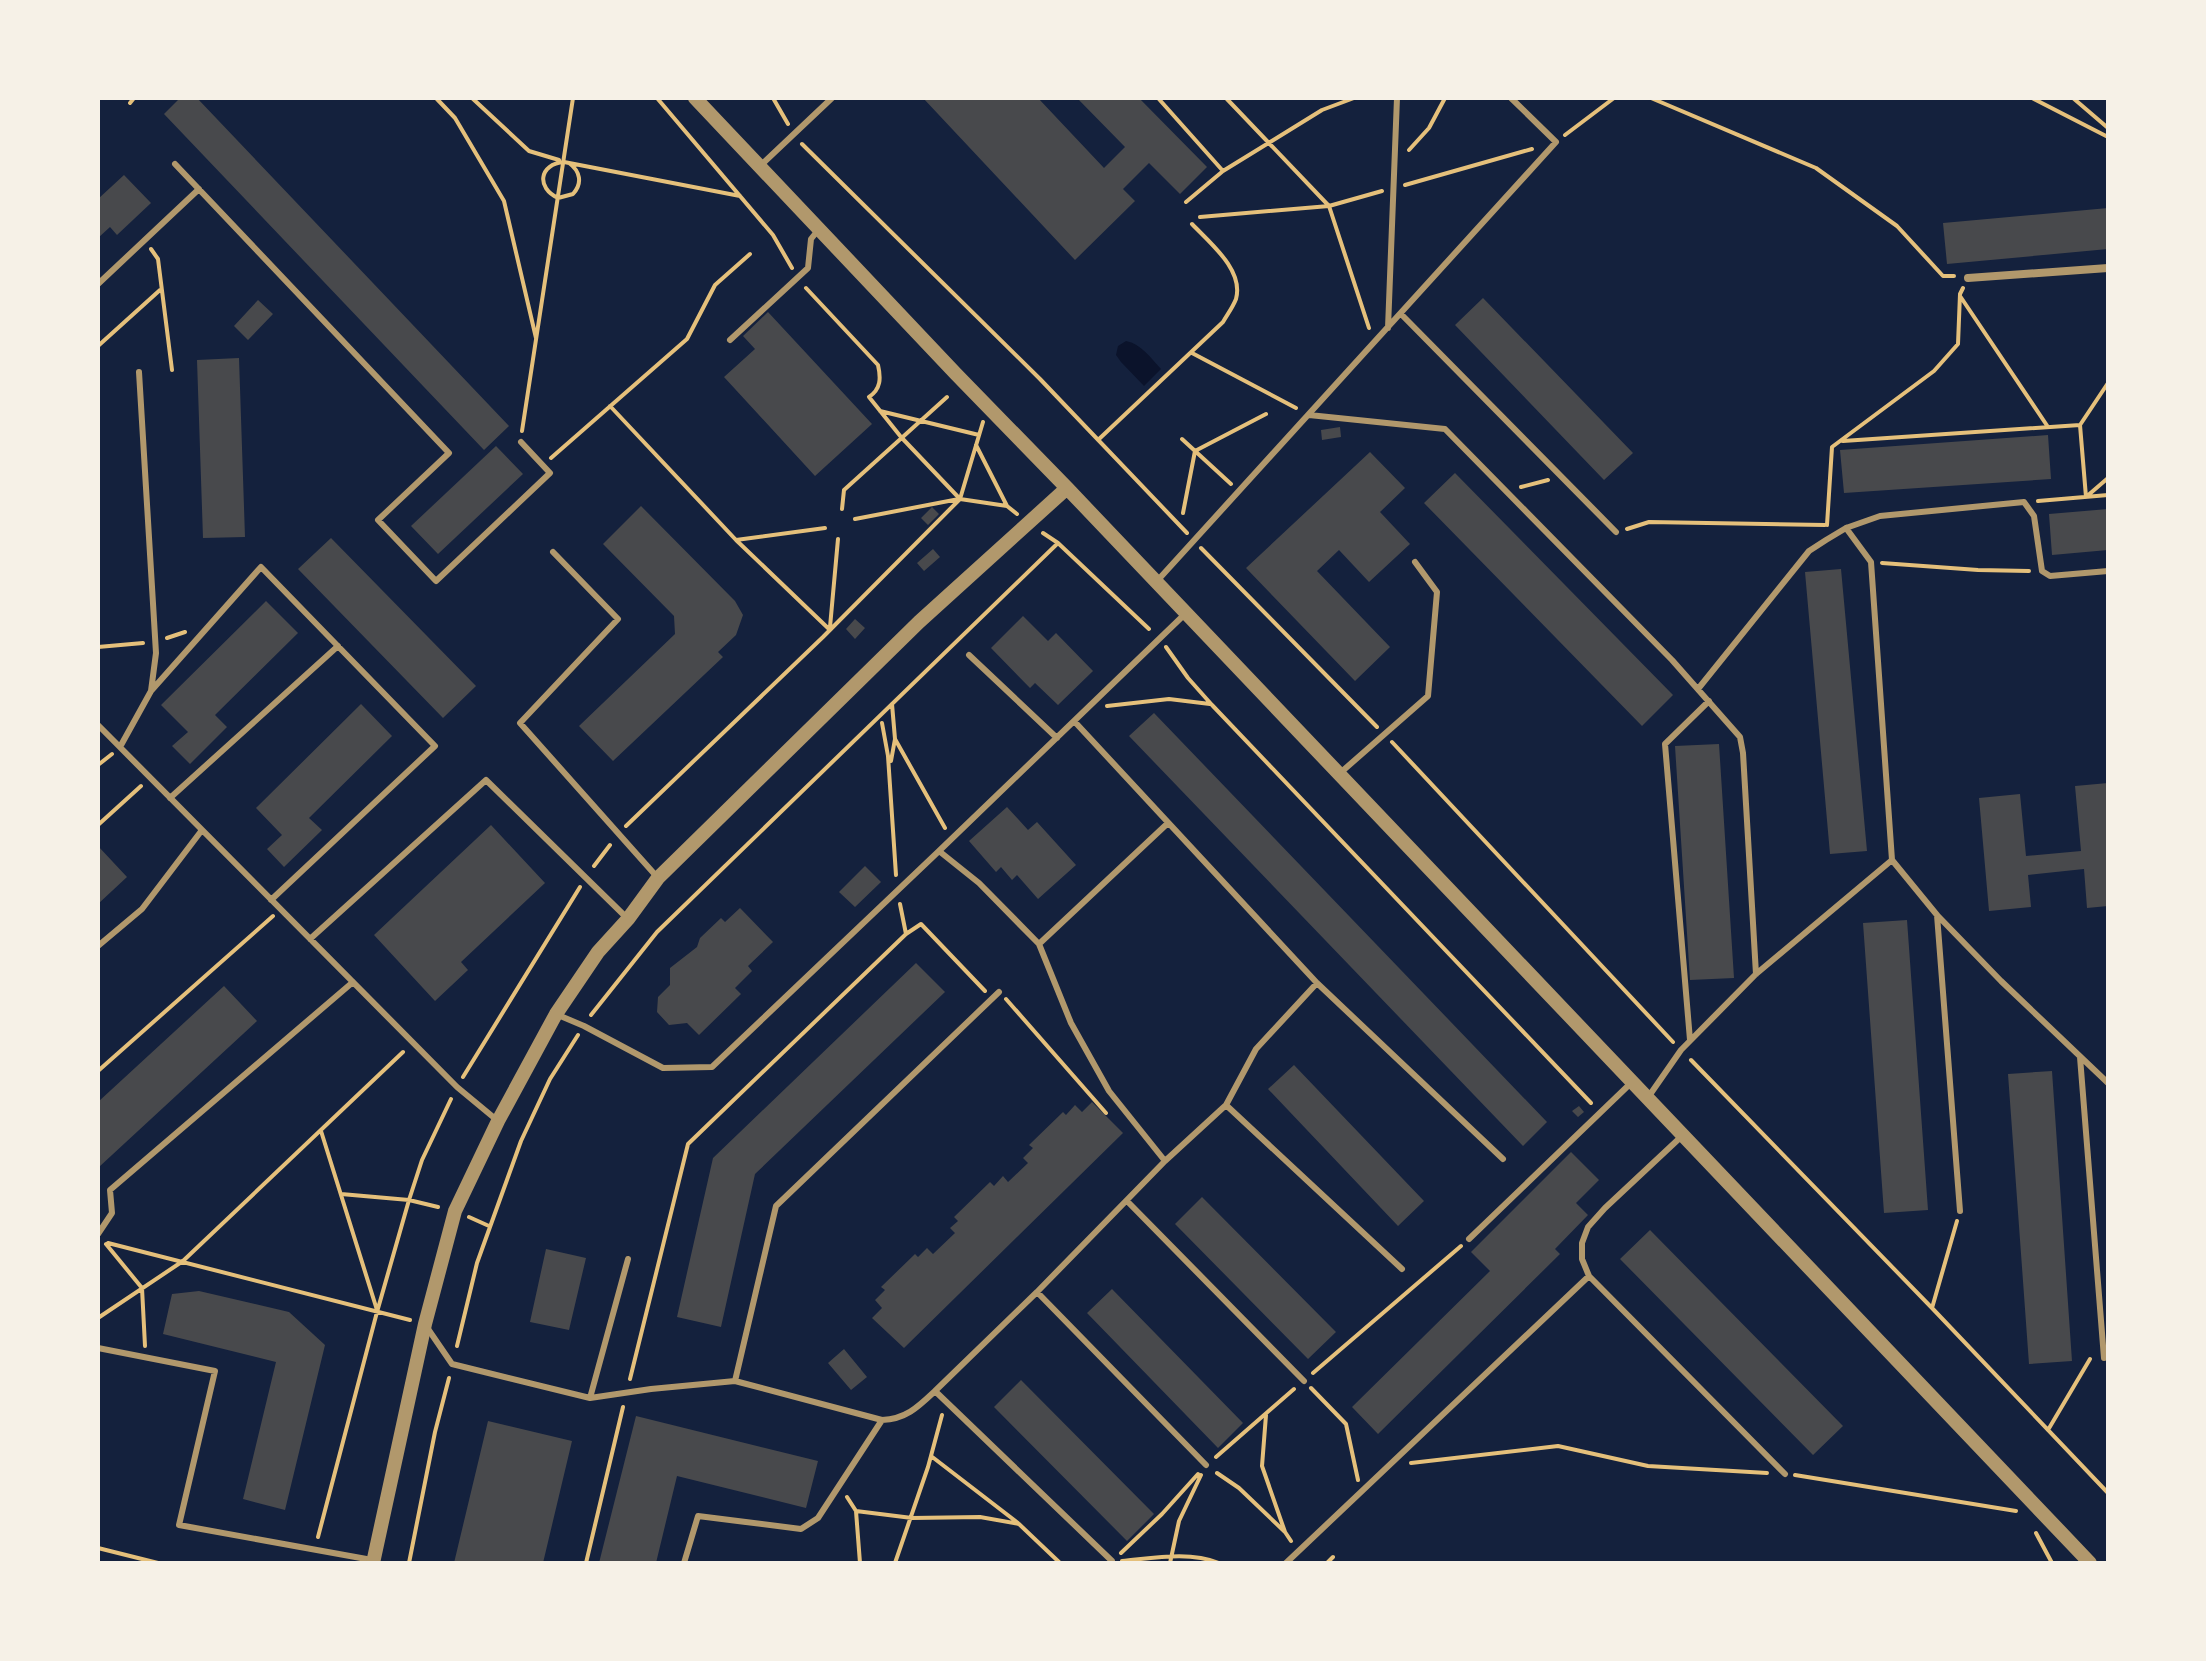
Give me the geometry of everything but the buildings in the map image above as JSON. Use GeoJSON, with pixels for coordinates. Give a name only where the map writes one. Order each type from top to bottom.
{"type":"FeatureCollection","features":[{"type":"Feature","properties":{"kind":"street"},"geometry":{"type":"LineString","coordinates":[[695,98],[2090,1563]]}},
{"type":"Feature","properties":{"kind":"street"},"geometry":{"type":"LineString","coordinates":[[1968,278],[2108,268]]}},
{"type":"Feature","properties":{"kind":"street"},"geometry":{"type":"LineString","coordinates":[[373,1561],[425,1324],[455,1211],[498,1121],[556,1014],[598,952],[628,919],[658,878],[919,622],[1067,488]]}},
{"type":"Feature","properties":{"kind":"lane"},"geometry":{"type":"LineString","coordinates":[[760,166],[832,98]]}},
{"type":"Feature","properties":{"kind":"lane"},"geometry":{"type":"LineString","coordinates":[[1388,328],[1397,98]]}},
{"type":"Feature","properties":{"kind":"lane"},"geometry":{"type":"LineString","coordinates":[[1155,583],[1556,142],[1511,98]]}},
{"type":"Feature","properties":{"kind":"lane"},"geometry":{"type":"LineString","coordinates":[[175,164],[449,453],[378,520],[436,581],[550,473],[521,442]]}},
{"type":"Feature","properties":{"kind":"lane"},"geometry":{"type":"LineString","coordinates":[[98,284],[199,189]]}},
{"type":"Feature","properties":{"kind":"lane"},"geometry":{"type":"LineString","coordinates":[[730,340],[808,268],[811,239],[819,229]]}},
{"type":"Feature","properties":{"kind":"lane"},"geometry":{"type":"LineString","coordinates":[[1401,314],[1616,532]]}},
{"type":"Feature","properties":{"kind":"lane"},"geometry":{"type":"LineString","coordinates":[[139,372],[156,653],[151,691]]}},
{"type":"Feature","properties":{"kind":"lane"},"geometry":{"type":"LineString","coordinates":[[1309,415],[1445,429],[1698,689],[1740,737],[1756,974]]}},
{"type":"Feature","properties":{"kind":"lane"},"geometry":{"type":"LineString","coordinates":[[1698,689],[1809,551],[1846,528],[1880,516],[2024,502],[2034,516],[2042,571],[2050,576],[2108,571]]}},
{"type":"Feature","properties":{"kind":"lane"},"geometry":{"type":"LineString","coordinates":[[1846,528],[1871,562],[1892,860],[1937,915],[2108,1083]]}},
{"type":"Feature","properties":{"kind":"lane"},"geometry":{"type":"LineString","coordinates":[[553,552],[618,619],[520,723],[658,878]]}},
{"type":"Feature","properties":{"kind":"lane"},"geometry":{"type":"LineString","coordinates":[[1339,774],[1428,696],[1437,592],[1415,562]]}},
{"type":"Feature","properties":{"kind":"lane"},"geometry":{"type":"LineString","coordinates":[[120,747],[151,691],[261,567],[435,746],[271,900]]}},
{"type":"Feature","properties":{"kind":"lane"},"geometry":{"type":"LineString","coordinates":[[556,1014],[663,1068],[712,1067],[1185,614]]}},
{"type":"Feature","properties":{"kind":"lane"},"geometry":{"type":"LineString","coordinates":[[170,798],[338,646]]}},
{"type":"Feature","properties":{"kind":"lane"},"geometry":{"type":"LineString","coordinates":[[969,655],[1057,738]]}},
{"type":"Feature","properties":{"kind":"lane"},"geometry":{"type":"LineString","coordinates":[[1690,1040],[1665,744],[1709,701]]}},
{"type":"Feature","properties":{"kind":"lane"},"geometry":{"type":"LineString","coordinates":[[1074,721],[1317,983],[1503,1159]]}},
{"type":"Feature","properties":{"kind":"lane"},"geometry":{"type":"LineString","coordinates":[[98,725],[457,1087],[498,1121]]}},
{"type":"Feature","properties":{"kind":"lane"},"geometry":{"type":"LineString","coordinates":[[310,939],[486,780],[628,919]]}},
{"type":"Feature","properties":{"kind":"lane"},"geometry":{"type":"LineString","coordinates":[[1039,944],[1168,823]]}},
{"type":"Feature","properties":{"kind":"lane"},"geometry":{"type":"LineString","coordinates":[[98,946],[142,909],[202,830]]}},
{"type":"Feature","properties":{"kind":"lane"},"geometry":{"type":"LineString","coordinates":[[939,851],[979,883],[1039,944],[1071,1023],[1109,1091],[1165,1161]]}},
{"type":"Feature","properties":{"kind":"lane"},"geometry":{"type":"LineString","coordinates":[[1646,1099],[1681,1050],[1756,974],[1892,860]]}},
{"type":"Feature","properties":{"kind":"lane"},"geometry":{"type":"LineString","coordinates":[[1937,915],[1960,1211]]}},
{"type":"Feature","properties":{"kind":"lane"},"geometry":{"type":"LineString","coordinates":[[98,1234],[112,1213],[110,1190],[353,982]]}},
{"type":"Feature","properties":{"kind":"lane"},"geometry":{"type":"LineString","coordinates":[[425,1324],[452,1364],[590,1398],[735,1381],[882,1420],[896,1420],[916,1409],[935,1391],[1165,1161],[1226,1105],[1256,1049],[1317,983]]}},
{"type":"Feature","properties":{"kind":"lane"},"geometry":{"type":"LineString","coordinates":[[735,1381],[776,1206],[999,992]]}},
{"type":"Feature","properties":{"kind":"lane"},"geometry":{"type":"LineString","coordinates":[[2080,1057],[2104,1358]]}},
{"type":"Feature","properties":{"kind":"lane"},"geometry":{"type":"LineString","coordinates":[[1469,1239],[1631,1083]]}},
{"type":"Feature","properties":{"kind":"lane"},"geometry":{"type":"LineString","coordinates":[[1226,1105],[1402,1269]]}},
{"type":"Feature","properties":{"kind":"lane"},"geometry":{"type":"LineString","coordinates":[[1683,1135],[1588,1227],[1582,1243],[1582,1259],[1589,1276],[1785,1474]]}},
{"type":"Feature","properties":{"kind":"lane"},"geometry":{"type":"LineString","coordinates":[[1127,1201],[1304,1381]]}},
{"type":"Feature","properties":{"kind":"lane"},"geometry":{"type":"LineString","coordinates":[[590,1398],[628,1259]]}},
{"type":"Feature","properties":{"kind":"lane"},"geometry":{"type":"LineString","coordinates":[[1286,1563],[1589,1276]]}},
{"type":"Feature","properties":{"kind":"lane"},"geometry":{"type":"LineString","coordinates":[[1037,1292],[1206,1465]]}},
{"type":"Feature","properties":{"kind":"lane"},"geometry":{"type":"LineString","coordinates":[[98,1348],[215,1371],[179,1525],[373,1561]]}},
{"type":"Feature","properties":{"kind":"lane"},"geometry":{"type":"LineString","coordinates":[[935,1391],[1111,1562]]}},
{"type":"Feature","properties":{"kind":"lane"},"geometry":{"type":"LineString","coordinates":[[684,1563],[698,1516],[801,1529],[818,1518],[882,1420]]}},
{"type":"Feature","properties":{"kind":"path"},"geometry":{"type":"LineString","coordinates":[[436,98],[455,118],[504,201],[536,340]]}},
{"type":"Feature","properties":{"kind":"path"},"geometry":{"type":"LineString","coordinates":[[472,98],[529,151],[566,162],[740,196]]}},
{"type":"Feature","properties":{"kind":"path"},"geometry":{"type":"LineString","coordinates":[[521,442],[566,162],[573,98]]}},
{"type":"Feature","properties":{"kind":"path"},"geometry":{"type":"LineString","coordinates":[[657,98],[773,235],[797,278],[878,365],[881,376],[877,390],[869,397],[901,437],[960,499]]}},
{"type":"Feature","properties":{"kind":"path"},"geometry":{"type":"LineString","coordinates":[[773,98],[793,135],[1040,379],[1384,734],[1681,1050],[2108,1493]]}},
{"type":"Feature","properties":{"kind":"path"},"geometry":{"type":"LineString","coordinates":[[1158,98],[1223,171]]}},
{"type":"Feature","properties":{"kind":"path"},"geometry":{"type":"LineString","coordinates":[[1226,98],[1329,206],[1374,343]]}},
{"type":"Feature","properties":{"kind":"path"},"geometry":{"type":"LineString","coordinates":[[1186,202],[1223,171],[1322,110],[1354,98]]}},
{"type":"Feature","properties":{"kind":"path"},"geometry":{"type":"LineString","coordinates":[[1393,166],[1429,128],[1445,98]]}},
{"type":"Feature","properties":{"kind":"path"},"geometry":{"type":"LineString","coordinates":[[1556,142],[1614,98]]}},
{"type":"Feature","properties":{"kind":"path"},"geometry":{"type":"LineString","coordinates":[[1651,98],[1816,168],[1897,226],[1943,276],[1968,278],[1960,294],[1958,344],[1934,371],[1832,447],[1827,525]]}},
{"type":"Feature","properties":{"kind":"path"},"geometry":{"type":"LineString","coordinates":[[2032,98],[2108,137]]}},
{"type":"Feature","properties":{"kind":"path"},"geometry":{"type":"LineString","coordinates":[[2073,98],[2108,128]]}},
{"type":"Feature","properties":{"kind":"path"},"geometry":{"type":"LineString","coordinates":[[566,162],[578,171],[579,184],[573,194],[558,198],[547,191],[544,175],[551,165],[566,162]]}},
{"type":"Feature","properties":{"kind":"path"},"geometry":{"type":"LineString","coordinates":[[1098,440],[1223,322],[1236,297],[1235,276],[1229,264],[1192,224]]}},
{"type":"Feature","properties":{"kind":"path"},"geometry":{"type":"LineString","coordinates":[[145,240],[158,259],[172,370]]}},
{"type":"Feature","properties":{"kind":"path"},"geometry":{"type":"LineString","coordinates":[[543,466],[687,339],[715,285],[750,254]]}},
{"type":"Feature","properties":{"kind":"path"},"geometry":{"type":"LineString","coordinates":[[98,346],[160,290]]}},
{"type":"Feature","properties":{"kind":"path"},"geometry":{"type":"LineString","coordinates":[[1960,294],[2048,427]]}},
{"type":"Feature","properties":{"kind":"path"},"geometry":{"type":"LineString","coordinates":[[1192,353],[1309,415]]}},
{"type":"Feature","properties":{"kind":"path"},"geometry":{"type":"LineString","coordinates":[[2086,497],[2080,425],[2108,383]]}},
{"type":"Feature","properties":{"kind":"path"},"geometry":{"type":"LineString","coordinates":[[842,509],[844,490],[947,397]]}},
{"type":"Feature","properties":{"kind":"path"},"geometry":{"type":"LineString","coordinates":[[610,406],[736,540],[830,630],[838,539]]}},
{"type":"Feature","properties":{"kind":"path"},"geometry":{"type":"LineString","coordinates":[[880,411],[979,435]]}},
{"type":"Feature","properties":{"kind":"path"},"geometry":{"type":"LineString","coordinates":[[1195,451],[1266,414]]}},
{"type":"Feature","properties":{"kind":"path"},"geometry":{"type":"LineString","coordinates":[[1840,441],[2080,425]]}},
{"type":"Feature","properties":{"kind":"path"},"geometry":{"type":"LineString","coordinates":[[1182,439],[1233,486]]}},
{"type":"Feature","properties":{"kind":"path"},"geometry":{"type":"LineString","coordinates":[[976,445],[1007,506],[1058,543],[1160,639],[1212,705],[1601,1113]]}},
{"type":"Feature","properties":{"kind":"path"},"geometry":{"type":"LineString","coordinates":[[1183,513],[1195,451]]}},
{"type":"Feature","properties":{"kind":"path"},"geometry":{"type":"LineString","coordinates":[[1506,490],[1562,477]]}},
{"type":"Feature","properties":{"kind":"path"},"geometry":{"type":"LineString","coordinates":[[2086,497],[2108,478]]}},
{"type":"Feature","properties":{"kind":"path"},"geometry":{"type":"LineString","coordinates":[[2024,502],[2108,495]]}},
{"type":"Feature","properties":{"kind":"path"},"geometry":{"type":"LineString","coordinates":[[855,519],[960,499],[1007,506]]}},
{"type":"Feature","properties":{"kind":"path"},"geometry":{"type":"LineString","coordinates":[[1616,532],[1649,522],[1827,525],[1846,528]]}},
{"type":"Feature","properties":{"kind":"path"},"geometry":{"type":"LineString","coordinates":[[736,540],[825,528]]}},
{"type":"Feature","properties":{"kind":"path"},"geometry":{"type":"LineString","coordinates":[[409,1563],[435,1432],[477,1263],[521,1141],[550,1079],[600,1002],[657,932],[1058,543]]}},
{"type":"Feature","properties":{"kind":"path"},"geometry":{"type":"LineString","coordinates":[[1871,562],[2042,571]]}},
{"type":"Feature","properties":{"kind":"path"},"geometry":{"type":"LineString","coordinates":[[1087,708],[1169,699],[1212,705]]}},
{"type":"Feature","properties":{"kind":"path"},"geometry":{"type":"LineString","coordinates":[[889,770],[895,739],[892,704]]}},
{"type":"Feature","properties":{"kind":"path"},"geometry":{"type":"LineString","coordinates":[[882,723],[889,770],[897,891],[906,934]]}},
{"type":"Feature","properties":{"kind":"path"},"geometry":{"type":"LineString","coordinates":[[895,739],[952,839]]}},
{"type":"Feature","properties":{"kind":"path"},"geometry":{"type":"LineString","coordinates":[[98,825],[150,778]]}},
{"type":"Feature","properties":{"kind":"path"},"geometry":{"type":"LineString","coordinates":[[98,1071],[281,910]]}},
{"type":"Feature","properties":{"kind":"path"},"geometry":{"type":"LineString","coordinates":[[586,1563],[688,1144],[906,934],[921,924],[992,998]]}},
{"type":"Feature","properties":{"kind":"path"},"geometry":{"type":"LineString","coordinates":[[999,992],[1110,1117]]}},
{"type":"Feature","properties":{"kind":"path"},"geometry":{"type":"LineString","coordinates":[[98,1318],[183,1261],[413,1043]]}},
{"type":"Feature","properties":{"kind":"path"},"geometry":{"type":"LineString","coordinates":[[321,1130],[377,1312]]}},
{"type":"Feature","properties":{"kind":"path"},"geometry":{"type":"LineString","coordinates":[[341,1194],[409,1200]]}},
{"type":"Feature","properties":{"kind":"path"},"geometry":{"type":"LineString","coordinates":[[1932,1308],[1960,1211]]}},
{"type":"Feature","properties":{"kind":"path"},"geometry":{"type":"LineString","coordinates":[[1111,1562],[1162,1514],[1206,1465],[1469,1239]]}},
{"type":"Feature","properties":{"kind":"path"},"geometry":{"type":"LineString","coordinates":[[101,1242],[425,1324]]}},
{"type":"Feature","properties":{"kind":"path"},"geometry":{"type":"LineString","coordinates":[[101,1242],[142,1288],[146,1358]]}},
{"type":"Feature","properties":{"kind":"path"},"geometry":{"type":"LineString","coordinates":[[2048,1430],[2103,1338]]}},
{"type":"Feature","properties":{"kind":"path"},"geometry":{"type":"LineString","coordinates":[[1304,1381],[1346,1424],[1360,1493]]}},
{"type":"Feature","properties":{"kind":"path"},"geometry":{"type":"LineString","coordinates":[[895,1563],[912,1518],[945,1401]]}},
{"type":"Feature","properties":{"kind":"path"},"geometry":{"type":"LineString","coordinates":[[1266,1413],[1262,1466],[1285,1532]]}},
{"type":"Feature","properties":{"kind":"path"},"geometry":{"type":"LineString","coordinates":[[1389,1466],[1558,1446],[1648,1466],[1785,1474],[2025,1513]]}},
{"type":"Feature","properties":{"kind":"path"},"geometry":{"type":"LineString","coordinates":[[931,1456],[1019,1524],[1060,1563]]}},
{"type":"Feature","properties":{"kind":"path"},"geometry":{"type":"LineString","coordinates":[[1206,1465],[1239,1488],[1285,1532],[1298,1552]]}},
{"type":"Feature","properties":{"kind":"path"},"geometry":{"type":"LineString","coordinates":[[1170,1563],[1179,1521],[1206,1465]]}},
{"type":"Feature","properties":{"kind":"path"},"geometry":{"type":"LineString","coordinates":[[839,1485],[856,1511],[860,1563]]}},
{"type":"Feature","properties":{"kind":"path"},"geometry":{"type":"LineString","coordinates":[[856,1511],[912,1518],[980,1517],[1019,1524]]}},
{"type":"Feature","properties":{"kind":"path"},"geometry":{"type":"LineString","coordinates":[[2032,1525],[2052,1563]]}},
{"type":"Feature","properties":{"kind":"path"},"geometry":{"type":"LineString","coordinates":[[98,1548],[158,1563]]}},
{"type":"Feature","properties":{"kind":"path"},"geometry":{"type":"LineString","coordinates":[[1111,1562],[1172,1556],[1204,1557],[1219,1563]]}},
{"type":"Feature","properties":{"kind":"path"},"geometry":{"type":"LineString","coordinates":[[1327,1563],[1333,1557]]}},
{"type":"Feature","properties":{"kind":"water"},"geometry":{"type":"Polygon","coordinates":[[[1126,341],[1141,348],[1161,369],[1144,386],[1116,355],[1118,346],[1126,341]]]}}]}
